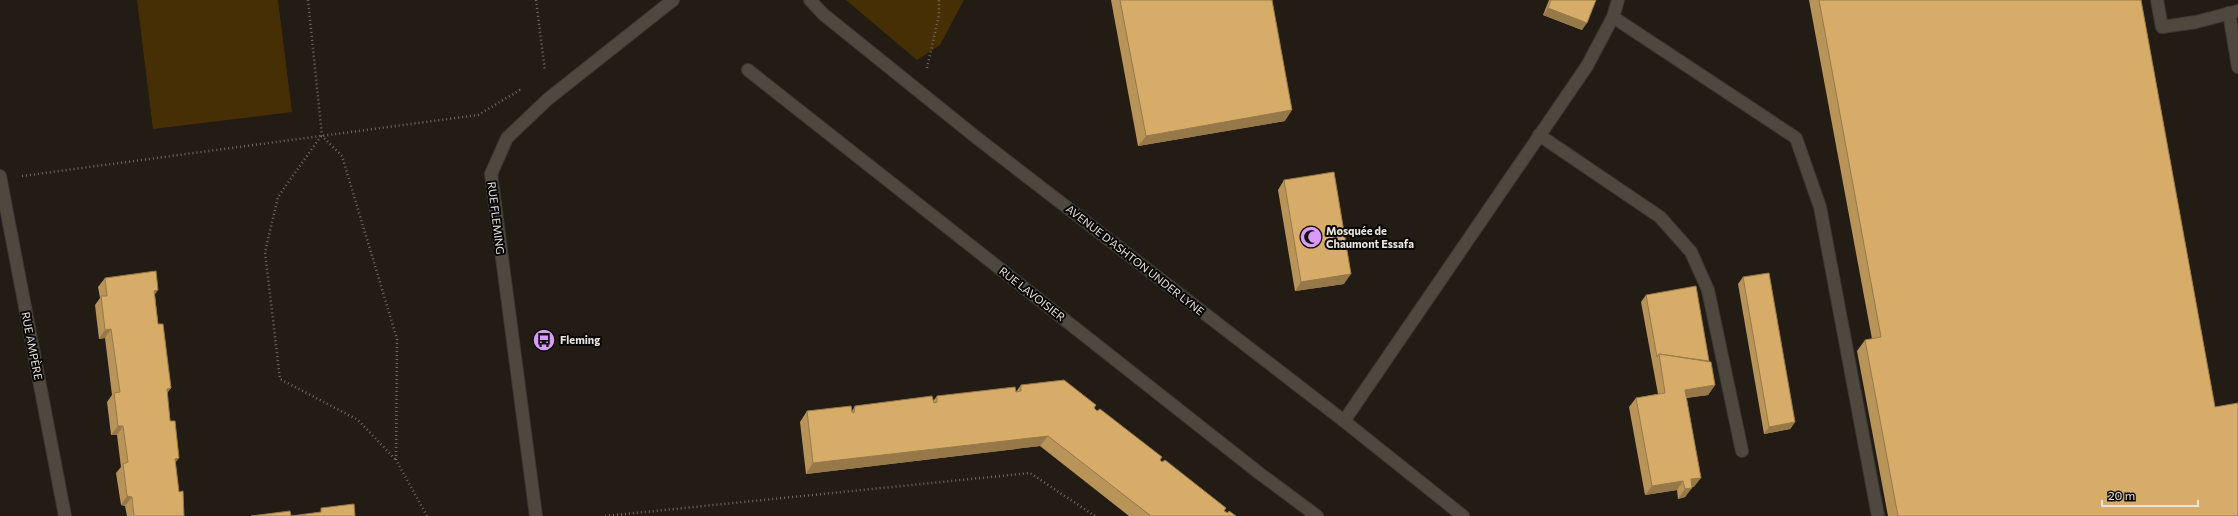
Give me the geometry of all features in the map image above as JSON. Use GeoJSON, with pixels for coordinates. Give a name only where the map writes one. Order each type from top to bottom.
{"type":"FeatureCollection","features":[{"type":"Feature","properties":{"kind":"street","name":"RUE FLEMING"},"geometry":{"type":"LineString","coordinates":[[536,516],[491,174],[507,138],[548,99],[673,0]]}},
{"type":"Feature","properties":{"kind":"street","name":"AVENUE D'ASHTON UNDER LYNE"},"geometry":{"type":"LineString","coordinates":[[810,0],[823,14],[921,94],[1344,421],[1463,516]]}},
{"type":"Feature","properties":{"kind":"street"},"geometry":{"type":"LineString","coordinates":[[1344,421],[1587,66],[1614,17],[1618,0]]}},
{"type":"Feature","properties":{"kind":"street"},"geometry":{"type":"LineString","coordinates":[[2157,0],[2162,27],[2196,22],[2234,12],[2238,67]]}},
{"type":"Feature","properties":{"kind":"street"},"geometry":{"type":"LineString","coordinates":[[1614,17],[1796,138],[1820,206],[1878,516]]}},
{"type":"Feature","properties":{"kind":"street","name":"RUE LAVOISIER"},"geometry":{"type":"LineString","coordinates":[[748,70],[1259,473],[1317,516]]}},
{"type":"Feature","properties":{"kind":"street"},"geometry":{"type":"LineString","coordinates":[[1539,135],[1660,217],[1692,252],[1708,290],[1742,451]]}},
{"type":"Feature","properties":{"kind":"street","name":"RUE AMPÈRE"},"geometry":{"type":"LineString","coordinates":[[0,178],[65,516]]}},
{"type":"Feature","properties":{"kind":"path"},"geometry":{"type":"LineString","coordinates":[[308,0],[322,136],[342,156],[397,339],[396,460]]}},
{"type":"Feature","properties":{"kind":"path"},"geometry":{"type":"LineString","coordinates":[[0,178],[478,115],[520,90],[548,99],[536,0]]}},
{"type":"Feature","properties":{"kind":"path"},"geometry":{"type":"LineString","coordinates":[[921,94],[939,15],[939,0]]}},
{"type":"Feature","properties":{"kind":"path"},"geometry":{"type":"LineString","coordinates":[[322,136],[278,196],[266,252],[280,379],[358,420],[396,460],[427,516]]}},
{"type":"Feature","properties":{"kind":"path"},"geometry":{"type":"LineString","coordinates":[[605,516],[1030,473],[1095,516]]}},
{"type":"Feature","properties":{"kind":"shaded area"},"geometry":{"type":"Polygon","coordinates":[[[137,0],[278,0],[292,112],[153,129],[137,0]]]}},
{"type":"Feature","properties":{"kind":"shaded area"},"geometry":{"type":"Polygon","coordinates":[[[846,0],[964,0],[940,45],[917,60],[846,0]]]}},
{"type":"Feature","properties":{"kind":"building"},"geometry":{"type":"Polygon","coordinates":[[[1120,0],[1272,0],[1292,110],[1146,136],[1120,0]]]}},
{"type":"Feature","properties":{"kind":"building"},"geometry":{"type":"Polygon","coordinates":[[[1551,0],[1596,0],[1587,23],[1548,8],[1551,0]]]}},
{"type":"Feature","properties":{"kind":"building"},"geometry":{"type":"Polygon","coordinates":[[[1819,0],[2141,0],[2215,407],[2238,403],[2238,516],[1898,516],[1865,340],[1881,337],[1819,0]]]}},
{"type":"Feature","properties":{"kind":"building"},"geometry":{"type":"Polygon","coordinates":[[[1334,172],[1351,274],[1301,282],[1284,180],[1334,172]]]}},
{"type":"Feature","properties":{"kind":"building"},"geometry":{"type":"Polygon","coordinates":[[[156,271],[158,290],[154,291],[158,324],[163,324],[171,388],[167,389],[170,421],[175,421],[179,458],[175,459],[179,492],[183,491],[184,516],[134,516],[132,497],[127,496],[123,464],[128,462],[123,426],[118,426],[114,393],[120,392],[111,329],[105,330],[101,296],[107,296],[105,278],[156,271]]]}},
{"type":"Feature","properties":{"kind":"building"},"geometry":{"type":"Polygon","coordinates":[[[1769,273],[1795,422],[1769,427],[1743,277],[1769,273]]]}},
{"type":"Feature","properties":{"kind":"building"},"geometry":{"type":"Polygon","coordinates":[[[1696,286],[1709,361],[1659,354],[1657,357],[1646,295],[1696,286]]]}},
{"type":"Feature","properties":{"kind":"building"},"geometry":{"type":"Polygon","coordinates":[[[1659,354],[1711,362],[1715,385],[1685,390],[1701,478],[1691,479],[1692,488],[1685,489],[1683,481],[1652,486],[1636,398],[1665,393],[1659,354]]]}},
{"type":"Feature","properties":{"kind":"building"},"geometry":{"type":"Polygon","coordinates":[[[1064,380],[1096,405],[1094,408],[1097,411],[1100,409],[1162,457],[1160,460],[1162,462],[1165,460],[1226,508],[1224,511],[1228,513],[1229,511],[1236,516],[1151,516],[1048,436],[813,463],[807,411],[851,406],[852,412],[854,413],[855,406],[932,396],[934,403],[937,402],[937,396],[1015,387],[1016,392],[1021,391],[1021,385],[1064,380]]]}},
{"type":"Feature","properties":{"kind":"building"},"geometry":{"type":"Polygon","coordinates":[[[354,504],[355,516],[291,516],[321,512],[321,508],[354,504]]]}},
{"type":"Feature","properties":{"kind":"building"},"geometry":{"type":"Polygon","coordinates":[[[290,511],[291,516],[251,516],[290,511]]]}},
{"type":"Feature","properties":{"kind":"place","name":"Mosquée de Chaumont Essafa"},"geometry":{"type":"Point","coordinates":[1311,237]}},
{"type":"Feature","properties":{"kind":"place","name":"Fleming"},"geometry":{"type":"Point","coordinates":[544,340]}}]}
